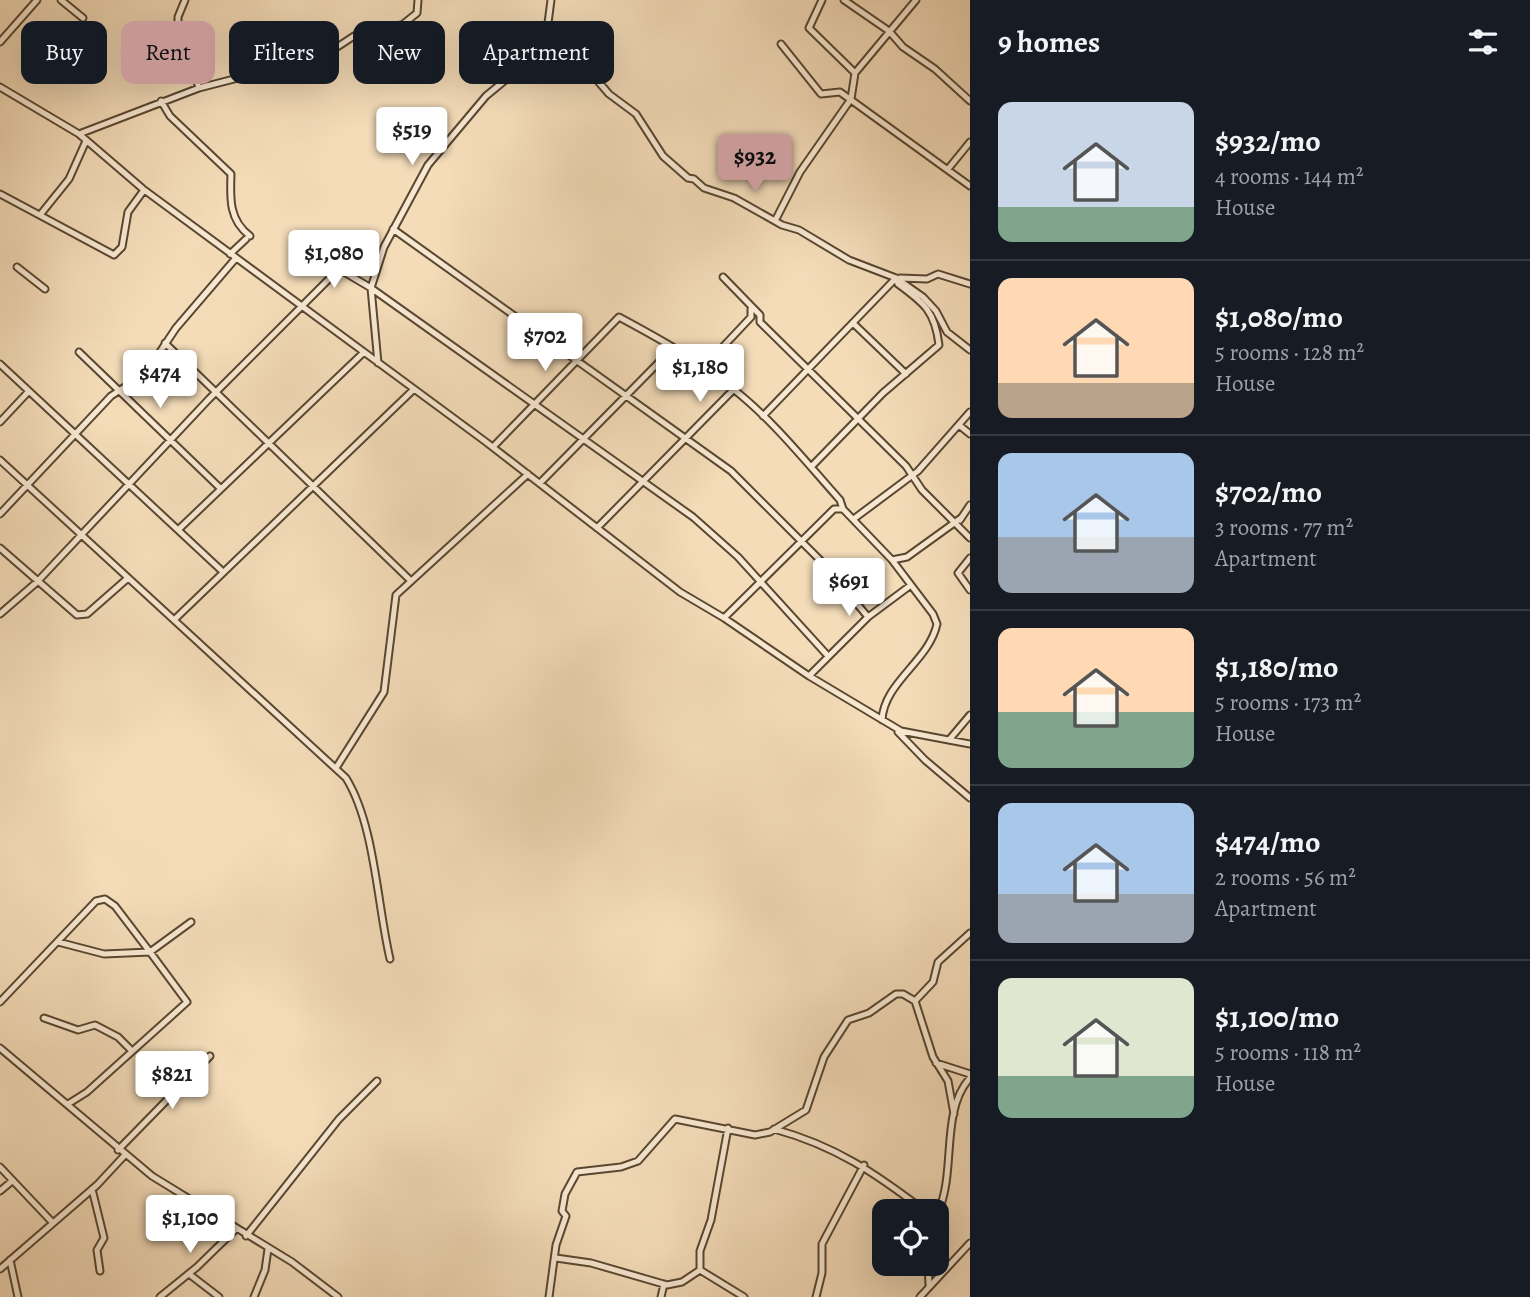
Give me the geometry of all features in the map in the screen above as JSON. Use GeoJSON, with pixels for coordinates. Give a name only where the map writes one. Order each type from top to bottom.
{"type":"FeatureCollection","features":[{"type":"Feature","properties":{"kind":"street"},"geometry":{"type":"LineString","coordinates":[[0,41],[37,0]]}},
{"type":"Feature","properties":{"kind":"street"},"geometry":{"type":"LineString","coordinates":[[61,0],[83,18]]}},
{"type":"Feature","properties":{"kind":"street"},"geometry":{"type":"LineString","coordinates":[[185,0],[178,25],[199,88]]}},
{"type":"Feature","properties":{"kind":"street"},"geometry":{"type":"LineString","coordinates":[[79,134],[161,100],[199,88],[289,65],[313,63],[354,36],[381,27],[402,25],[417,13],[418,0]]}},
{"type":"Feature","properties":{"kind":"street"},"geometry":{"type":"LineString","coordinates":[[548,21],[551,0]]}},
{"type":"Feature","properties":{"kind":"street"},"geometry":{"type":"LineString","coordinates":[[822,0],[809,28],[837,59],[855,74]]}},
{"type":"Feature","properties":{"kind":"street"},"geometry":{"type":"LineString","coordinates":[[844,0],[889,31],[903,47],[935,69],[970,101]]}},
{"type":"Feature","properties":{"kind":"street"},"geometry":{"type":"LineString","coordinates":[[775,219],[800,172],[851,99],[855,74],[916,0]]}},
{"type":"Feature","properties":{"kind":"street"},"geometry":{"type":"LineString","coordinates":[[781,44],[821,94],[840,92],[970,186]]}},
{"type":"Feature","properties":{"kind":"street"},"geometry":{"type":"LineString","coordinates":[[378,363],[370,307],[375,268],[428,165],[486,96],[501,84]]}},
{"type":"Feature","properties":{"kind":"street"},"geometry":{"type":"LineString","coordinates":[[601,84],[636,114],[663,156],[688,178],[694,179],[704,188],[775,219],[849,260],[897,278],[923,296],[936,311],[947,332],[970,351]]}},
{"type":"Feature","properties":{"kind":"street"},"geometry":{"type":"LineString","coordinates":[[0,87],[79,134],[144,190],[492,447],[680,592],[724,618],[808,676],[894,727],[906,733],[970,744]]}},
{"type":"Feature","properties":{"kind":"street"},"geometry":{"type":"LineString","coordinates":[[161,100],[170,116],[231,174],[232,214],[238,227],[248,238],[230,254]]}},
{"type":"Feature","properties":{"kind":"street"},"geometry":{"type":"LineString","coordinates":[[40,215],[69,179],[86,141]]}},
{"type":"Feature","properties":{"kind":"street"},"geometry":{"type":"LineString","coordinates":[[948,169],[970,142]]}},
{"type":"Feature","properties":{"kind":"street"},"geometry":{"type":"LineString","coordinates":[[0,194],[114,255],[122,247],[128,212],[144,190]]}},
{"type":"Feature","properties":{"kind":"street"},"geometry":{"type":"LineString","coordinates":[[393,229],[740,478],[802,542],[868,617]]}},
{"type":"Feature","properties":{"kind":"street"},"geometry":{"type":"LineString","coordinates":[[0,514],[111,396],[146,373],[165,343],[236,258]]}},
{"type":"Feature","properties":{"kind":"street"},"geometry":{"type":"LineString","coordinates":[[17,267],[45,289]]}},
{"type":"Feature","properties":{"kind":"street"},"geometry":{"type":"LineString","coordinates":[[0,614],[37,582],[215,393],[299,306],[339,269],[371,288],[701,524],[761,582],[828,656]]}},
{"type":"Feature","properties":{"kind":"street"},"geometry":{"type":"LineString","coordinates":[[763,416],[897,278],[927,279],[938,274],[970,284]]}},
{"type":"Feature","properties":{"kind":"street"},"geometry":{"type":"LineString","coordinates":[[723,276],[751,309],[760,315],[761,323],[912,476],[952,523],[970,538]]}},
{"type":"Feature","properties":{"kind":"street"},"geometry":{"type":"LineString","coordinates":[[811,467],[856,420],[936,350],[939,342],[931,312],[916,295],[898,284],[897,278]]}},
{"type":"Feature","properties":{"kind":"street"},"geometry":{"type":"LineString","coordinates":[[704,367],[751,317],[751,309]]}},
{"type":"Feature","properties":{"kind":"street"},"geometry":{"type":"LineString","coordinates":[[492,447],[619,317],[704,367],[734,389],[763,416],[811,467],[840,499],[843,509],[855,518],[892,560],[936,620],[936,629],[915,666],[887,699],[882,720]]}},
{"type":"Feature","properties":{"kind":"street"},"geometry":{"type":"LineString","coordinates":[[854,324],[906,374]]}},
{"type":"Feature","properties":{"kind":"street"},"geometry":{"type":"LineString","coordinates":[[165,343],[410,580]]}},
{"type":"Feature","properties":{"kind":"street"},"geometry":{"type":"LineString","coordinates":[[540,483],[673,349]]}},
{"type":"Feature","properties":{"kind":"street"},"geometry":{"type":"LineString","coordinates":[[79,352],[220,488]]}},
{"type":"Feature","properties":{"kind":"street"},"geometry":{"type":"LineString","coordinates":[[178,530],[363,353]]}},
{"type":"Feature","properties":{"kind":"street"},"geometry":{"type":"LineString","coordinates":[[0,364],[222,571]]}},
{"type":"Feature","properties":{"kind":"street"},"geometry":{"type":"LineString","coordinates":[[597,528],[734,389]]}},
{"type":"Feature","properties":{"kind":"street"},"geometry":{"type":"LineString","coordinates":[[174,620],[413,390]]}},
{"type":"Feature","properties":{"kind":"street"},"geometry":{"type":"LineString","coordinates":[[0,422],[29,391]]}},
{"type":"Feature","properties":{"kind":"street"},"geometry":{"type":"LineString","coordinates":[[855,518],[912,476],[970,412]]}},
{"type":"Feature","properties":{"kind":"street"},"geometry":{"type":"LineString","coordinates":[[959,425],[970,434]]}},
{"type":"Feature","properties":{"kind":"street"},"geometry":{"type":"LineString","coordinates":[[0,460],[336,768],[356,795],[375,869],[379,913],[390,959]]}},
{"type":"Feature","properties":{"kind":"street"},"geometry":{"type":"LineString","coordinates":[[336,768],[382,698],[394,601],[410,580],[528,474]]}},
{"type":"Feature","properties":{"kind":"street"},"geometry":{"type":"LineString","coordinates":[[892,560],[907,557],[961,518],[970,505]]}},
{"type":"Feature","properties":{"kind":"street"},"geometry":{"type":"LineString","coordinates":[[724,618],[834,509],[843,509]]}},
{"type":"Feature","properties":{"kind":"street"},"geometry":{"type":"LineString","coordinates":[[961,518],[961,530]]}},
{"type":"Feature","properties":{"kind":"street"},"geometry":{"type":"LineString","coordinates":[[0,548],[37,582],[82,615],[128,578]]}},
{"type":"Feature","properties":{"kind":"street"},"geometry":{"type":"LineString","coordinates":[[970,558],[958,573],[970,590]]}},
{"type":"Feature","properties":{"kind":"street"},"geometry":{"type":"LineString","coordinates":[[808,676],[868,617],[911,585]]}},
{"type":"Feature","properties":{"kind":"street"},"geometry":{"type":"LineString","coordinates":[[949,740],[970,715]]}},
{"type":"Feature","properties":{"kind":"street"},"geometry":{"type":"LineString","coordinates":[[894,727],[925,760],[970,798]]}},
{"type":"Feature","properties":{"kind":"street"},"geometry":{"type":"LineString","coordinates":[[0,1002],[96,901],[105,899],[115,906],[187,1002],[87,1092],[68,1104]]}},
{"type":"Feature","properties":{"kind":"street"},"geometry":{"type":"LineString","coordinates":[[58,942],[104,954],[150,952],[191,922]]}},
{"type":"Feature","properties":{"kind":"street"},"geometry":{"type":"LineString","coordinates":[[915,1001],[933,982],[938,961],[970,933]]}},
{"type":"Feature","properties":{"kind":"street"},"geometry":{"type":"LineString","coordinates":[[549,1297],[556,1245],[566,1216],[562,1211],[563,1203],[577,1172],[638,1161],[675,1119],[760,1135],[774,1129],[806,1110],[824,1057],[848,1020],[869,1013],[896,994],[903,994],[915,1001],[936,1063],[948,1082],[954,1114]]}},
{"type":"Feature","properties":{"kind":"street"},"geometry":{"type":"LineString","coordinates":[[44,1018],[78,1030],[95,1025],[117,1037],[131,1051]]}},
{"type":"Feature","properties":{"kind":"street"},"geometry":{"type":"LineString","coordinates":[[0,1048],[68,1104],[124,1156],[166,1187],[292,1262],[338,1297]]}},
{"type":"Feature","properties":{"kind":"street"},"geometry":{"type":"LineString","coordinates":[[118,1150],[210,1056]]}},
{"type":"Feature","properties":{"kind":"street"},"geometry":{"type":"LineString","coordinates":[[936,1063],[970,1076],[961,1090],[954,1114],[942,1199]]}},
{"type":"Feature","properties":{"kind":"street"},"geometry":{"type":"LineString","coordinates":[[246,1236],[339,1119],[377,1081]]}},
{"type":"Feature","properties":{"kind":"street"},"geometry":{"type":"LineString","coordinates":[[700,1270],[700,1251],[711,1220],[728,1128]]}},
{"type":"Feature","properties":{"kind":"street"},"geometry":{"type":"LineString","coordinates":[[774,1129],[808,1140],[864,1165],[909,1199]]}},
{"type":"Feature","properties":{"kind":"street"},"geometry":{"type":"LineString","coordinates":[[0,1269],[92,1189],[124,1156]]}},
{"type":"Feature","properties":{"kind":"street"},"geometry":{"type":"LineString","coordinates":[[816,1297],[822,1273],[822,1244],[864,1165]]}},
{"type":"Feature","properties":{"kind":"street"},"geometry":{"type":"LineString","coordinates":[[0,1167],[53,1223]]}},
{"type":"Feature","properties":{"kind":"street"},"geometry":{"type":"LineString","coordinates":[[0,1191],[12,1181]]}},
{"type":"Feature","properties":{"kind":"street"},"geometry":{"type":"LineString","coordinates":[[92,1189],[104,1238],[97,1250],[100,1271]]}},
{"type":"Feature","properties":{"kind":"street"},"geometry":{"type":"LineString","coordinates":[[160,1297],[189,1274],[236,1228]]}},
{"type":"Feature","properties":{"kind":"street"},"geometry":{"type":"LineString","coordinates":[[920,1297],[969,1245]]}},
{"type":"Feature","properties":{"kind":"street"},"geometry":{"type":"LineString","coordinates":[[254,1297],[265,1270],[268,1249]]}},
{"type":"Feature","properties":{"kind":"street"},"geometry":{"type":"LineString","coordinates":[[556,1258],[591,1263],[664,1284],[682,1282],[700,1270]]}},
{"type":"Feature","properties":{"kind":"street"},"geometry":{"type":"LineString","coordinates":[[10,1260],[18,1297]]}},
{"type":"Feature","properties":{"kind":"street"},"geometry":{"type":"LineString","coordinates":[[700,1270],[744,1297]]}},
{"type":"Feature","properties":{"kind":"street"},"geometry":{"type":"LineString","coordinates":[[189,1274],[219,1297]]}},
{"type":"Feature","properties":{"kind":"street"},"geometry":{"type":"LineString","coordinates":[[929,1276],[929,1285]]}},
{"type":"Feature","properties":{"kind":"street"},"geometry":{"type":"LineString","coordinates":[[661,1297],[664,1284]]}}]}
